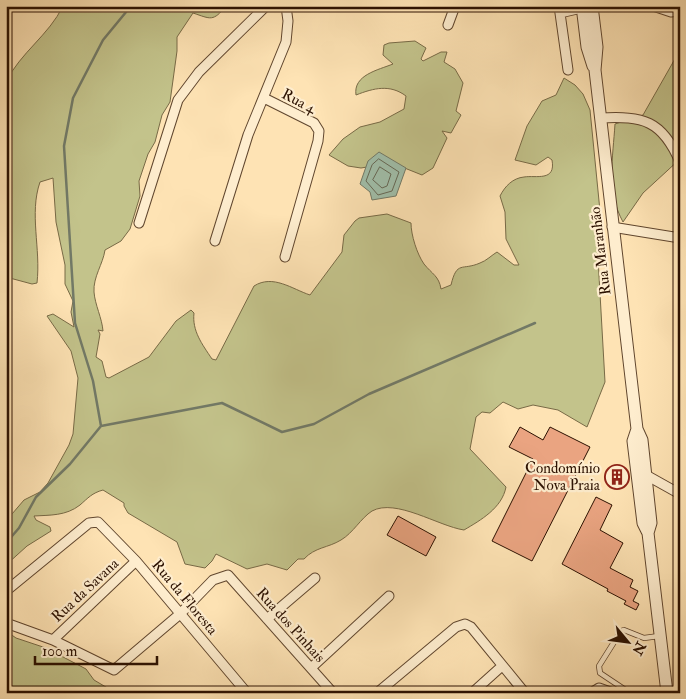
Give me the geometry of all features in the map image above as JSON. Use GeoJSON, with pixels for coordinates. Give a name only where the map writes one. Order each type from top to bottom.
{"type":"FeatureCollection","features":[{"type":"Feature","properties":{"kind":"street"},"geometry":{"type":"LineString","coordinates":[[139,223],[178,100],[199,72],[266,6]]}},
{"type":"Feature","properties":{"kind":"street"},"geometry":{"type":"LineString","coordinates":[[215,241],[248,135],[286,42],[288,21],[286,6]]}},
{"type":"Feature","properties":{"kind":"street"},"geometry":{"type":"LineString","coordinates":[[448,24],[455,6]]}},
{"type":"Feature","properties":{"kind":"street"},"geometry":{"type":"LineString","coordinates":[[653,6],[671,12],[680,11]]}},
{"type":"Feature","properties":{"kind":"street"},"geometry":{"type":"LineString","coordinates":[[568,70],[560,10],[586,7]]}},
{"type":"Feature","properties":{"kind":"street","name":"Rua Maranhão"},"geometry":{"type":"LineString","coordinates":[[586,7],[597,47],[595,70],[600,118],[636,429],[642,440],[644,480],[651,523],[648,533],[667,693]]}},
{"type":"Feature","properties":{"kind":"street","name":"Rua 4"},"geometry":{"type":"LineString","coordinates":[[264,98],[314,123],[319,131],[318,141],[285,257]]}},
{"type":"Feature","properties":{"kind":"street"},"geometry":{"type":"LineString","coordinates":[[600,118],[627,117],[647,122],[660,131],[670,143],[680,162]]}},
{"type":"Feature","properties":{"kind":"street"},"geometry":{"type":"LineString","coordinates":[[612,227],[680,238]]}},
{"type":"Feature","properties":{"kind":"street"},"geometry":{"type":"LineString","coordinates":[[644,480],[680,494]]}},
{"type":"Feature","properties":{"kind":"street","name":"Rua da Floresta"},"geometry":{"type":"LineString","coordinates":[[6,591],[89,523],[98,522],[136,561],[247,693]]}},
{"type":"Feature","properties":{"kind":"street","name":"Rua da Savana"},"geometry":{"type":"LineString","coordinates":[[53,640],[136,561]]}},
{"type":"Feature","properties":{"kind":"street","name":"Rua dos Pinhais"},"geometry":{"type":"LineString","coordinates":[[180,614],[214,580],[228,575],[333,693]]}},
{"type":"Feature","properties":{"kind":"street"},"geometry":{"type":"LineString","coordinates":[[267,619],[315,578]]}},
{"type":"Feature","properties":{"kind":"street"},"geometry":{"type":"LineString","coordinates":[[311,668],[389,596]]}},
{"type":"Feature","properties":{"kind":"street"},"geometry":{"type":"LineString","coordinates":[[6,623],[53,640],[114,670],[180,614]]}},
{"type":"Feature","properties":{"kind":"street"},"geometry":{"type":"LineString","coordinates":[[377,693],[456,627],[465,624],[471,627],[525,693]]}},
{"type":"Feature","properties":{"kind":"street"},"geometry":{"type":"LineString","coordinates":[[472,693],[502,666]]}},
{"type":"Feature","properties":{"kind":"street"},"geometry":{"type":"LineString","coordinates":[[591,693],[604,688],[613,693]]}},
{"type":"Feature","properties":{"kind":"lane"},"geometry":{"type":"LineString","coordinates":[[630,693],[600,673],[599,666],[621,631],[624,630],[644,638],[661,636]]}},
{"type":"Feature","properties":{"kind":"green space"},"geometry":{"type":"Polygon","coordinates":[[[63,6],[226,6],[218,15],[211,18],[193,13],[177,37],[170,102],[162,115],[155,142],[148,154],[139,181],[140,196],[130,229],[121,241],[105,250],[94,286],[94,292],[103,331],[98,330],[100,334],[96,357],[102,361],[106,377],[109,378],[149,357],[176,321],[191,310],[194,313],[198,337],[212,359],[216,360],[254,286],[261,283],[275,282],[310,295],[342,252],[344,235],[359,218],[387,214],[411,223],[413,239],[419,255],[424,264],[437,278],[441,289],[451,285],[458,269],[482,262],[497,252],[514,265],[519,265],[506,239],[505,212],[500,196],[504,189],[516,179],[544,176],[551,172],[552,160],[548,157],[536,165],[515,160],[527,126],[542,101],[556,95],[564,78],[575,85],[583,94],[590,110],[600,211],[597,240],[605,382],[587,427],[558,410],[533,405],[518,409],[503,402],[490,413],[482,412],[476,417],[470,449],[506,487],[500,501],[490,513],[464,530],[405,510],[382,508],[368,514],[341,540],[313,552],[304,559],[298,559],[287,570],[267,564],[247,569],[216,554],[205,568],[185,564],[177,542],[128,513],[124,503],[103,490],[93,494],[75,509],[58,514],[34,516],[36,520],[50,527],[51,531],[27,546],[6,565],[6,521],[24,500],[40,492],[48,483],[73,434],[78,378],[71,351],[47,316],[53,314],[74,327],[71,312],[73,301],[65,284],[65,265],[56,222],[53,178],[40,182],[35,206],[38,257],[37,283],[32,284],[6,277],[6,82],[19,62],[50,26],[63,6]]]}},
{"type":"Feature","properties":{"kind":"green space"},"geometry":{"type":"Polygon","coordinates":[[[415,41],[426,48],[421,59],[423,61],[441,52],[447,52],[444,62],[455,69],[463,83],[456,111],[461,115],[451,133],[442,131],[447,138],[433,168],[422,175],[392,163],[361,168],[348,166],[329,155],[343,139],[360,127],[380,122],[404,109],[406,96],[400,92],[382,88],[356,95],[356,88],[362,78],[368,74],[393,64],[383,55],[384,45],[415,41]]]}},
{"type":"Feature","properties":{"kind":"green space"},"geometry":{"type":"Polygon","coordinates":[[[680,50],[680,159],[643,193],[623,222],[614,198],[612,186],[615,124],[643,115],[680,50]]]}},
{"type":"Feature","properties":{"kind":"green space"},"geometry":{"type":"Polygon","coordinates":[[[6,631],[16,638],[46,648],[86,669],[94,680],[116,693],[6,693],[6,631]]]}},
{"type":"Feature","properties":{"kind":"water"},"geometry":{"type":"Polygon","coordinates":[[[379,152],[406,168],[396,196],[372,200],[370,192],[360,184],[368,161],[379,152]]]}},
{"type":"Feature","properties":{"kind":"building"},"geometry":{"type":"Polygon","coordinates":[[[520,427],[543,440],[550,427],[590,447],[532,561],[492,541],[533,459],[509,447],[520,427]]]}},
{"type":"Feature","properties":{"kind":"building"},"geometry":{"type":"Polygon","coordinates":[[[596,497],[612,505],[600,530],[623,543],[610,568],[633,580],[630,587],[638,591],[633,601],[639,604],[636,610],[624,604],[626,601],[607,591],[608,589],[562,564],[596,497]]]}},
{"type":"Feature","properties":{"kind":"building"},"geometry":{"type":"Polygon","coordinates":[[[398,516],[436,537],[426,556],[387,535],[398,516]]]}},
{"type":"Feature","properties":{"kind":"waterway"},"geometry":{"type":"LineString","coordinates":[[6,543],[19,528],[36,497],[70,464],[101,426],[93,381],[75,323],[64,146],[73,98],[103,40],[131,6]]}},
{"type":"Feature","properties":{"kind":"waterway"},"geometry":{"type":"LineString","coordinates":[[101,426],[222,403],[282,432],[314,424],[369,394],[535,323]]}},
{"type":"Feature","properties":{"kind":"place","name":"Condomínio Nova Praia"},"geometry":{"type":"Point","coordinates":[617,477]}}]}
